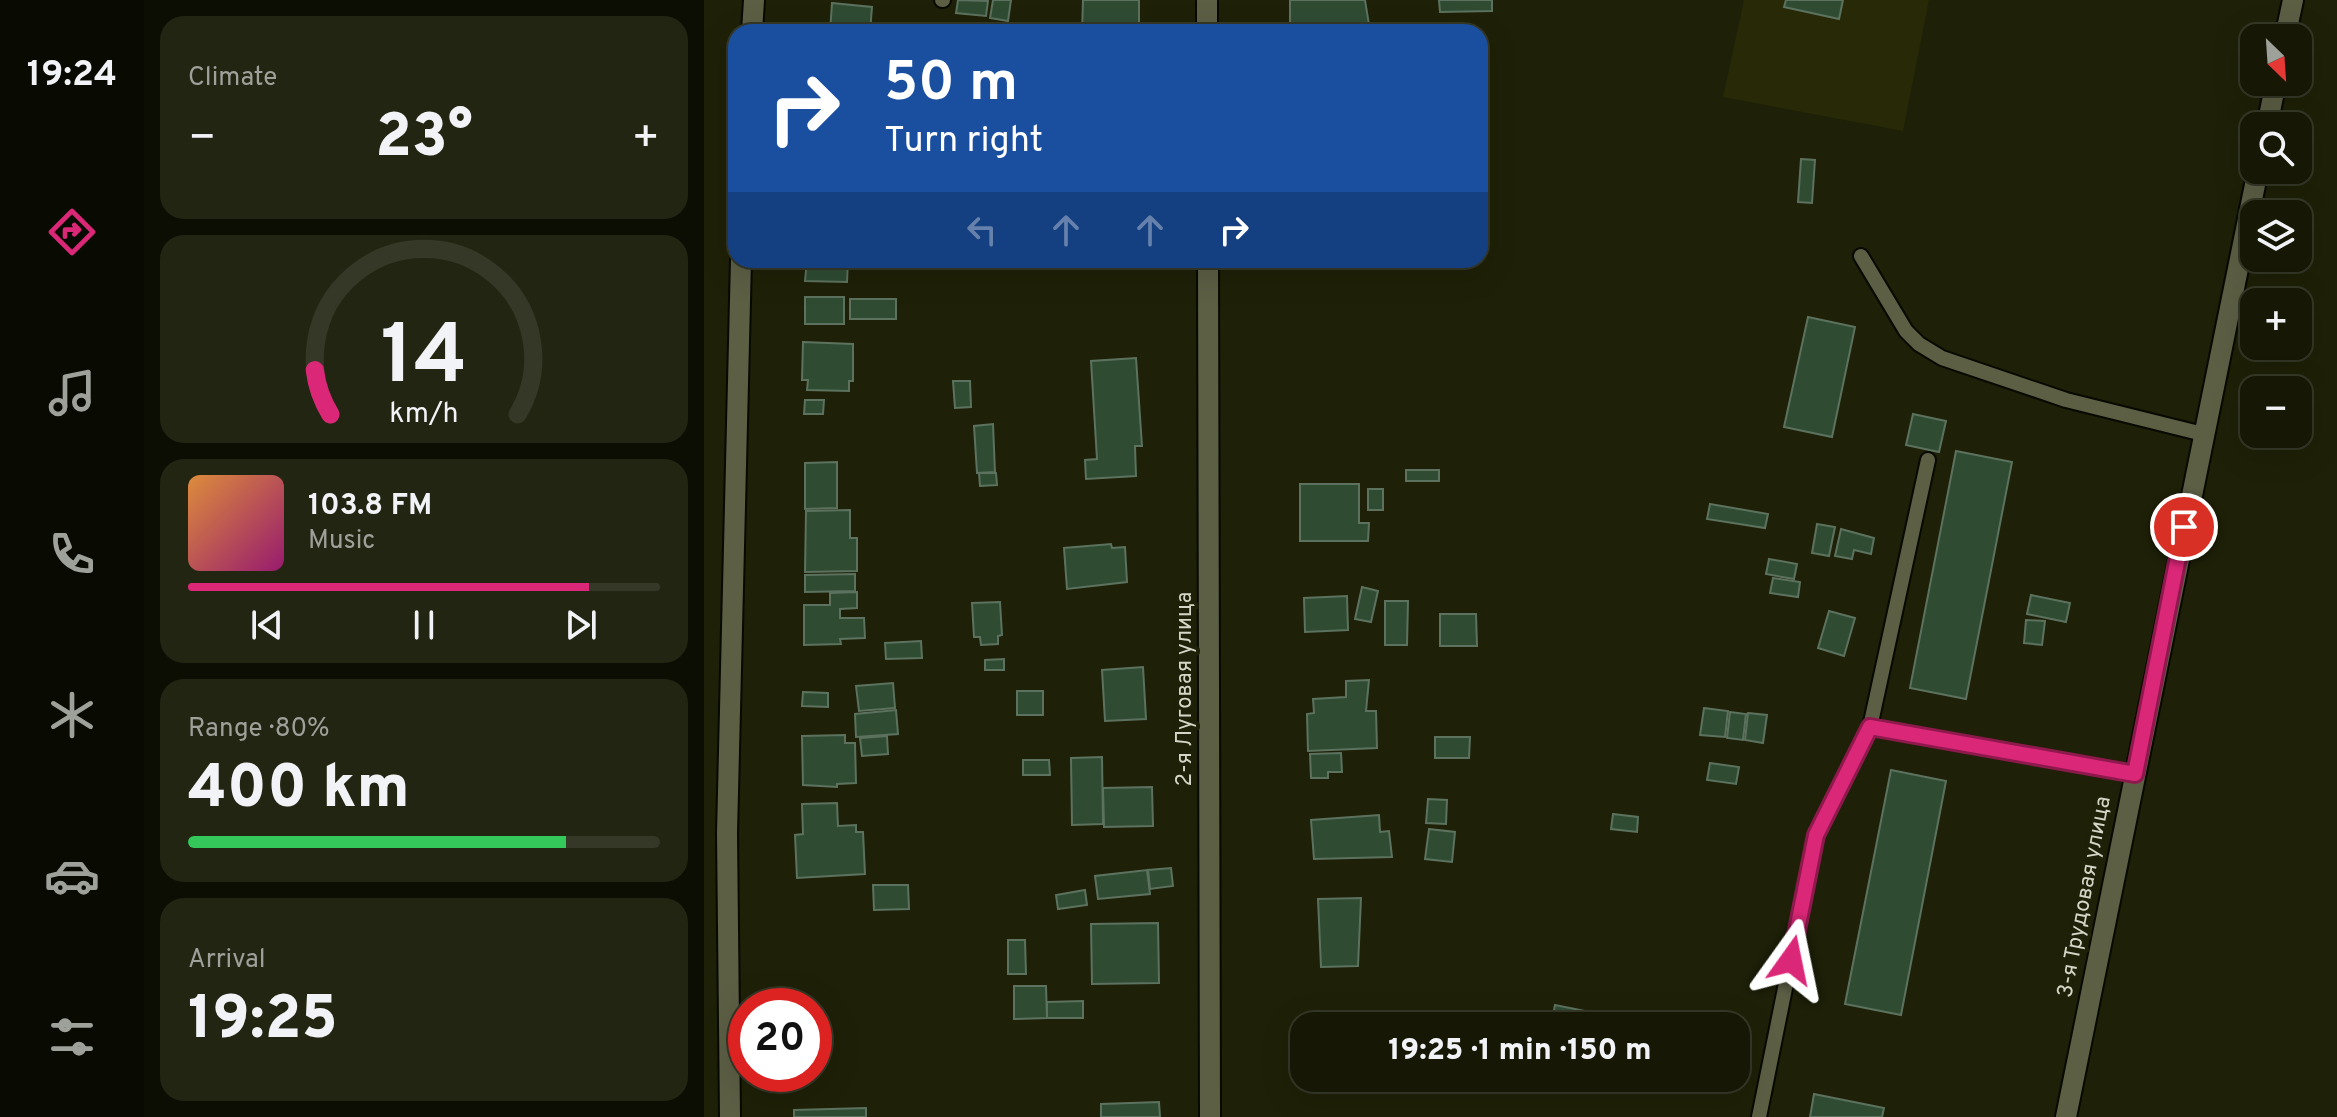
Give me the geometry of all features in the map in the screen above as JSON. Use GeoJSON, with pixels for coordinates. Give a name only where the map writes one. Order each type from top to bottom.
{"type":"FeatureCollection","features":[{"type":"Feature","properties":{"kind":"street"},"geometry":{"type":"LineString","coordinates":[[752,24],[754,0]]}},
{"type":"Feature","properties":{"kind":"street"},"geometry":{"type":"LineString","coordinates":[[1207,0],[1207,24]]}},
{"type":"Feature","properties":{"kind":"street"},"geometry":{"type":"LineString","coordinates":[[2288,24],[2293,0]]}},
{"type":"Feature","properties":{"kind":"street","name":"3-я Трудовая улица"},"geometry":{"type":"LineString","coordinates":[[2066,1117],[2255,184]]}},
{"type":"Feature","properties":{"kind":"street"},"geometry":{"type":"LineString","coordinates":[[730,1117],[727,833],[741,268]]}},
{"type":"Feature","properties":{"kind":"street","name":"2-я Луговая улица"},"geometry":{"type":"LineString","coordinates":[[1208,268],[1210,1117]]}},
{"type":"Feature","properties":{"kind":"lane"},"geometry":{"type":"LineString","coordinates":[[1861,256],[1906,331],[1919,344],[1942,358],[2066,400],[2203,434]]}},
{"type":"Feature","properties":{"kind":"lane"},"geometry":{"type":"LineString","coordinates":[[1759,1117],[1816,835],[1870,727],[1928,460]]}},
{"type":"Feature","properties":{"kind":"lane"},"geometry":{"type":"LineString","coordinates":[[1870,727],[2135,774]]}},
{"type":"Feature","properties":{"kind":"shaded area"},"geometry":{"type":"Polygon","coordinates":[[[1744,0],[1929,0],[1903,131],[1723,97],[1744,0]]]}},
{"type":"Feature","properties":{"kind":"building"},"geometry":{"type":"Polygon","coordinates":[[[958,0],[988,1],[986,16],[956,13],[958,0]]]}},
{"type":"Feature","properties":{"kind":"building"},"geometry":{"type":"Polygon","coordinates":[[[993,0],[1011,0],[1008,21],[990,18],[993,0]]]}},
{"type":"Feature","properties":{"kind":"building"},"geometry":{"type":"Polygon","coordinates":[[[1083,0],[1139,0],[1139,24],[1082,24],[1083,0]]]}},
{"type":"Feature","properties":{"kind":"building"},"geometry":{"type":"Polygon","coordinates":[[[1290,0],[1365,0],[1369,24],[1290,24],[1290,0]]]}},
{"type":"Feature","properties":{"kind":"building"},"geometry":{"type":"Polygon","coordinates":[[[1439,0],[1492,0],[1492,11],[1440,12],[1439,0]]]}},
{"type":"Feature","properties":{"kind":"building"},"geometry":{"type":"Polygon","coordinates":[[[1786,0],[1843,0],[1839,19],[1784,7],[1786,0]]]}},
{"type":"Feature","properties":{"kind":"building"},"geometry":{"type":"Polygon","coordinates":[[[832,3],[872,7],[871,24],[831,24],[832,3]]]}},
{"type":"Feature","properties":{"kind":"building"},"geometry":{"type":"Polygon","coordinates":[[[1801,159],[1815,160],[1812,203],[1798,202],[1801,159]]]}},
{"type":"Feature","properties":{"kind":"building"},"geometry":{"type":"Polygon","coordinates":[[[806,268],[848,268],[847,282],[805,281],[806,268]]]}},
{"type":"Feature","properties":{"kind":"building"},"geometry":{"type":"Polygon","coordinates":[[[805,297],[844,297],[844,324],[805,324],[805,297]]]}},
{"type":"Feature","properties":{"kind":"building"},"geometry":{"type":"Polygon","coordinates":[[[850,299],[896,299],[896,319],[850,319],[850,299]]]}},
{"type":"Feature","properties":{"kind":"building"},"geometry":{"type":"Polygon","coordinates":[[[1808,317],[1855,327],[1832,437],[1784,427],[1808,317]]]}},
{"type":"Feature","properties":{"kind":"building"},"geometry":{"type":"Polygon","coordinates":[[[803,342],[853,344],[853,381],[849,381],[849,391],[807,390],[808,380],[802,380],[803,342]]]}},
{"type":"Feature","properties":{"kind":"building"},"geometry":{"type":"Polygon","coordinates":[[[1136,358],[1142,446],[1135,446],[1136,476],[1086,479],[1085,460],[1097,459],[1091,361],[1136,358]]]}},
{"type":"Feature","properties":{"kind":"building"},"geometry":{"type":"Polygon","coordinates":[[[953,381],[970,381],[971,407],[955,408],[953,381]]]}},
{"type":"Feature","properties":{"kind":"building"},"geometry":{"type":"Polygon","coordinates":[[[805,400],[824,400],[823,414],[804,414],[805,400]]]}},
{"type":"Feature","properties":{"kind":"building"},"geometry":{"type":"Polygon","coordinates":[[[1913,414],[1946,421],[1939,452],[1906,445],[1913,414]]]}},
{"type":"Feature","properties":{"kind":"building"},"geometry":{"type":"Polygon","coordinates":[[[993,424],[995,472],[977,473],[974,426],[993,424]]]}},
{"type":"Feature","properties":{"kind":"building"},"geometry":{"type":"Polygon","coordinates":[[[1956,451],[2012,462],[1966,699],[1910,688],[1956,451]]]}},
{"type":"Feature","properties":{"kind":"building"},"geometry":{"type":"Polygon","coordinates":[[[837,462],[837,508],[805,509],[805,463],[837,462]]]}},
{"type":"Feature","properties":{"kind":"building"},"geometry":{"type":"Polygon","coordinates":[[[1406,470],[1439,470],[1439,481],[1406,481],[1406,470]]]}},
{"type":"Feature","properties":{"kind":"building"},"geometry":{"type":"Polygon","coordinates":[[[979,473],[996,473],[997,485],[980,486],[979,473]]]}},
{"type":"Feature","properties":{"kind":"building"},"geometry":{"type":"Polygon","coordinates":[[[1300,484],[1359,484],[1359,523],[1369,523],[1368,541],[1300,541],[1300,484]]]}},
{"type":"Feature","properties":{"kind":"building"},"geometry":{"type":"Polygon","coordinates":[[[1368,489],[1383,489],[1383,510],[1368,510],[1368,489]]]}},
{"type":"Feature","properties":{"kind":"building"},"geometry":{"type":"Polygon","coordinates":[[[1710,504],[1768,514],[1765,528],[1707,519],[1710,504]]]}},
{"type":"Feature","properties":{"kind":"building"},"geometry":{"type":"Polygon","coordinates":[[[850,510],[850,538],[857,538],[857,571],[805,572],[806,511],[850,510]]]}},
{"type":"Feature","properties":{"kind":"building"},"geometry":{"type":"Polygon","coordinates":[[[1817,524],[1835,527],[1829,556],[1812,553],[1817,524]]]}},
{"type":"Feature","properties":{"kind":"building"},"geometry":{"type":"Polygon","coordinates":[[[1841,529],[1874,538],[1871,554],[1854,550],[1852,559],[1835,556],[1841,529]]]}},
{"type":"Feature","properties":{"kind":"building"},"geometry":{"type":"Polygon","coordinates":[[[1111,544],[1112,548],[1125,547],[1127,582],[1067,589],[1064,548],[1111,544]]]}},
{"type":"Feature","properties":{"kind":"building"},"geometry":{"type":"Polygon","coordinates":[[[1769,559],[1797,564],[1794,579],[1766,574],[1769,559]]]}},
{"type":"Feature","properties":{"kind":"building"},"geometry":{"type":"Polygon","coordinates":[[[855,574],[855,591],[805,592],[805,575],[855,574]]]}},
{"type":"Feature","properties":{"kind":"building"},"geometry":{"type":"Polygon","coordinates":[[[1773,578],[1800,582],[1798,597],[1770,593],[1773,578]]]}},
{"type":"Feature","properties":{"kind":"building"},"geometry":{"type":"Polygon","coordinates":[[[1362,587],[1378,591],[1371,622],[1355,619],[1362,587]]]}},
{"type":"Feature","properties":{"kind":"building"},"geometry":{"type":"Polygon","coordinates":[[[857,592],[857,608],[840,609],[840,618],[864,618],[865,638],[840,639],[841,644],[804,645],[804,605],[830,605],[830,593],[857,592]]]}},
{"type":"Feature","properties":{"kind":"building"},"geometry":{"type":"Polygon","coordinates":[[[2031,595],[2070,603],[2066,622],[2027,614],[2031,595]]]}},
{"type":"Feature","properties":{"kind":"building"},"geometry":{"type":"Polygon","coordinates":[[[1347,596],[1348,630],[1305,632],[1304,598],[1347,596]]]}},
{"type":"Feature","properties":{"kind":"building"},"geometry":{"type":"Polygon","coordinates":[[[1385,601],[1408,601],[1407,645],[1385,645],[1385,601]]]}},
{"type":"Feature","properties":{"kind":"building"},"geometry":{"type":"Polygon","coordinates":[[[1000,602],[1002,635],[998,636],[998,644],[981,645],[980,637],[974,637],[972,603],[1000,602]]]}},
{"type":"Feature","properties":{"kind":"building"},"geometry":{"type":"Polygon","coordinates":[[[1829,611],[1855,618],[1844,656],[1818,648],[1829,611]]]}},
{"type":"Feature","properties":{"kind":"building"},"geometry":{"type":"Polygon","coordinates":[[[1440,614],[1476,614],[1477,646],[1440,646],[1440,614]]]}},
{"type":"Feature","properties":{"kind":"building"},"geometry":{"type":"Polygon","coordinates":[[[2026,620],[2045,621],[2042,645],[2024,643],[2026,620]]]}},
{"type":"Feature","properties":{"kind":"building"},"geometry":{"type":"Polygon","coordinates":[[[921,641],[922,658],[886,659],[885,643],[921,641]]]}},
{"type":"Feature","properties":{"kind":"building"},"geometry":{"type":"Polygon","coordinates":[[[1004,659],[1004,670],[985,670],[985,660],[1004,659]]]}},
{"type":"Feature","properties":{"kind":"building"},"geometry":{"type":"Polygon","coordinates":[[[1143,667],[1146,719],[1105,721],[1102,670],[1143,667]]]}},
{"type":"Feature","properties":{"kind":"building"},"geometry":{"type":"Polygon","coordinates":[[[1369,680],[1366,711],[1376,711],[1377,748],[1308,751],[1307,714],[1314,713],[1313,699],[1346,697],[1346,681],[1369,680]]]}},
{"type":"Feature","properties":{"kind":"building"},"geometry":{"type":"Polygon","coordinates":[[[893,683],[895,708],[859,711],[856,686],[893,683]]]}},
{"type":"Feature","properties":{"kind":"building"},"geometry":{"type":"Polygon","coordinates":[[[1017,691],[1043,691],[1043,715],[1017,715],[1017,691]]]}},
{"type":"Feature","properties":{"kind":"building"},"geometry":{"type":"Polygon","coordinates":[[[803,692],[828,693],[828,707],[802,706],[803,692]]]}},
{"type":"Feature","properties":{"kind":"building"},"geometry":{"type":"Polygon","coordinates":[[[1704,708],[1728,711],[1725,737],[1700,735],[1704,708]]]}},
{"type":"Feature","properties":{"kind":"building"},"geometry":{"type":"Polygon","coordinates":[[[896,710],[898,734],[856,737],[855,714],[896,710]]]}},
{"type":"Feature","properties":{"kind":"building"},"geometry":{"type":"Polygon","coordinates":[[[1730,712],[1746,714],[1743,740],[1727,738],[1730,712]]]}},
{"type":"Feature","properties":{"kind":"building"},"geometry":{"type":"Polygon","coordinates":[[[1748,713],[1767,715],[1763,743],[1745,740],[1748,713]]]}},
{"type":"Feature","properties":{"kind":"building"},"geometry":{"type":"Polygon","coordinates":[[[845,735],[845,743],[855,743],[856,783],[837,784],[837,787],[803,785],[802,736],[845,735]]]}},
{"type":"Feature","properties":{"kind":"building"},"geometry":{"type":"Polygon","coordinates":[[[887,736],[888,754],[862,756],[860,738],[887,736]]]}},
{"type":"Feature","properties":{"kind":"building"},"geometry":{"type":"Polygon","coordinates":[[[1435,737],[1470,737],[1469,758],[1435,758],[1435,737]]]}},
{"type":"Feature","properties":{"kind":"building"},"geometry":{"type":"Polygon","coordinates":[[[1341,753],[1342,772],[1328,772],[1328,778],[1311,778],[1310,754],[1341,753]]]}},
{"type":"Feature","properties":{"kind":"building"},"geometry":{"type":"Polygon","coordinates":[[[1102,757],[1103,824],[1072,825],[1071,758],[1102,757]]]}},
{"type":"Feature","properties":{"kind":"building"},"geometry":{"type":"Polygon","coordinates":[[[1023,760],[1049,760],[1050,775],[1023,775],[1023,760]]]}},
{"type":"Feature","properties":{"kind":"building"},"geometry":{"type":"Polygon","coordinates":[[[1710,763],[1739,767],[1736,784],[1707,780],[1710,763]]]}},
{"type":"Feature","properties":{"kind":"building"},"geometry":{"type":"Polygon","coordinates":[[[1891,770],[1946,781],[1901,1015],[1845,1004],[1891,770]]]}},
{"type":"Feature","properties":{"kind":"building"},"geometry":{"type":"Polygon","coordinates":[[[1152,787],[1153,826],[1104,827],[1103,788],[1152,787]]]}},
{"type":"Feature","properties":{"kind":"building"},"geometry":{"type":"Polygon","coordinates":[[[1428,799],[1447,800],[1446,824],[1426,823],[1428,799]]]}},
{"type":"Feature","properties":{"kind":"building"},"geometry":{"type":"Polygon","coordinates":[[[837,803],[838,826],[856,825],[856,832],[863,832],[865,874],[797,878],[795,835],[803,834],[802,804],[837,803]]]}},
{"type":"Feature","properties":{"kind":"building"},"geometry":{"type":"Polygon","coordinates":[[[1613,814],[1638,817],[1637,832],[1611,829],[1613,814]]]}},
{"type":"Feature","properties":{"kind":"building"},"geometry":{"type":"Polygon","coordinates":[[[1379,815],[1380,832],[1389,831],[1392,857],[1314,859],[1311,820],[1379,815]]]}},
{"type":"Feature","properties":{"kind":"building"},"geometry":{"type":"Polygon","coordinates":[[[1429,829],[1455,832],[1452,862],[1425,859],[1429,829]]]}},
{"type":"Feature","properties":{"kind":"building"},"geometry":{"type":"Polygon","coordinates":[[[1171,868],[1173,886],[1150,889],[1148,870],[1171,868]]]}},
{"type":"Feature","properties":{"kind":"building"},"geometry":{"type":"Polygon","coordinates":[[[1147,870],[1150,894],[1098,899],[1095,876],[1147,870]]]}},
{"type":"Feature","properties":{"kind":"building"},"geometry":{"type":"Polygon","coordinates":[[[873,885],[908,885],[909,909],[874,910],[873,885]]]}},
{"type":"Feature","properties":{"kind":"building"},"geometry":{"type":"Polygon","coordinates":[[[1085,890],[1087,905],[1058,909],[1056,895],[1085,890]]]}},
{"type":"Feature","properties":{"kind":"building"},"geometry":{"type":"Polygon","coordinates":[[[1361,898],[1358,966],[1321,967],[1318,899],[1361,898]]]}},
{"type":"Feature","properties":{"kind":"building"},"geometry":{"type":"Polygon","coordinates":[[[1158,923],[1159,983],[1092,984],[1091,924],[1158,923]]]}},
{"type":"Feature","properties":{"kind":"building"},"geometry":{"type":"Polygon","coordinates":[[[1008,940],[1025,940],[1026,974],[1008,974],[1008,940]]]}},
{"type":"Feature","properties":{"kind":"building"},"geometry":{"type":"Polygon","coordinates":[[[1014,986],[1046,986],[1047,1018],[1014,1019],[1014,986]]]}},
{"type":"Feature","properties":{"kind":"building"},"geometry":{"type":"Polygon","coordinates":[[[1083,1001],[1083,1018],[1047,1018],[1047,1002],[1083,1001]]]}},
{"type":"Feature","properties":{"kind":"building"},"geometry":{"type":"Polygon","coordinates":[[[1555,1005],[1590,1012],[1554,1012],[1555,1005]]]}},
{"type":"Feature","properties":{"kind":"building"},"geometry":{"type":"Polygon","coordinates":[[[1814,1094],[1884,1108],[1882,1117],[1810,1117],[1814,1094]]]}},
{"type":"Feature","properties":{"kind":"building"},"geometry":{"type":"Polygon","coordinates":[[[1159,1102],[1160,1117],[1101,1117],[1101,1104],[1159,1102]]]}},
{"type":"Feature","properties":{"kind":"building"},"geometry":{"type":"Polygon","coordinates":[[[866,1108],[866,1117],[794,1117],[794,1110],[866,1108]]]}},
{"type":"Feature","properties":{"kind":"route"},"geometry":{"type":"LineString","coordinates":[[1791,960],[1816,835],[1870,727],[2135,774],[2184,527]]}}]}
